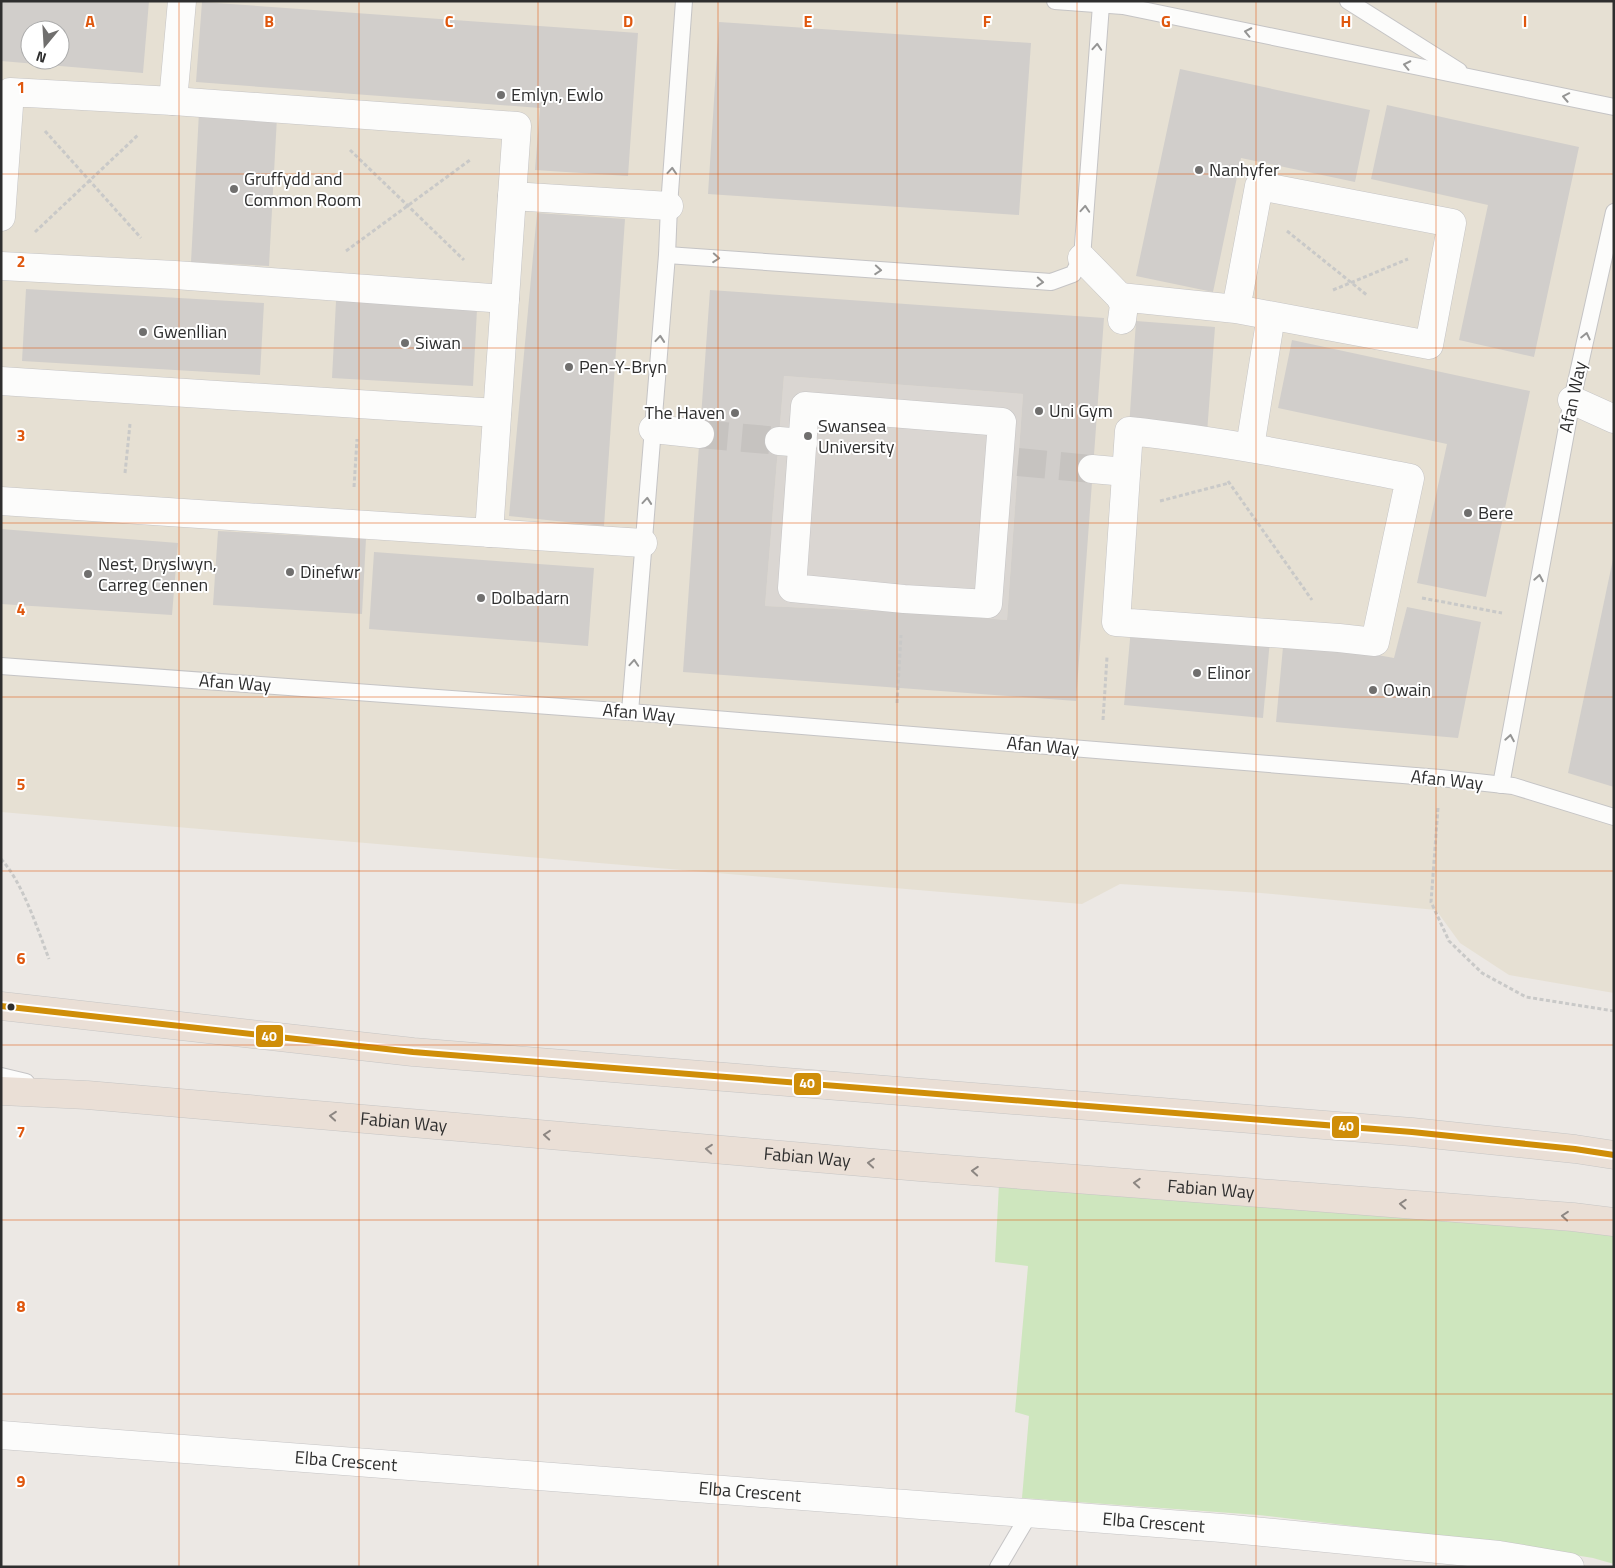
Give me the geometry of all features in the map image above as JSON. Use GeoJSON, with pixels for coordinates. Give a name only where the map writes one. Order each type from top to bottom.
{"type":"FeatureCollection","features":[{"type":"Feature","properties":{"kind":"highway"},"geometry":{"type":"LineString","coordinates":[[1,1006],[413,1052],[1402,1131],[1614,1154]]}},
{"type":"Feature","properties":{"kind":"highway","name":"Fabian Way"},"geometry":{"type":"LineString","coordinates":[[1,1090],[87,1095],[920,1167],[1534,1214],[1614,1222]]}},
{"type":"Feature","properties":{"kind":"street"},"geometry":{"type":"LineString","coordinates":[[173,101],[182,1]]}},
{"type":"Feature","properties":{"kind":"street"},"geometry":{"type":"LineString","coordinates":[[1,217],[10,92],[173,101],[517,126],[489,533]]}},
{"type":"Feature","properties":{"kind":"street"},"geometry":{"type":"LineString","coordinates":[[1082,258],[1121,309],[1236,309],[1429,345],[1452,223],[1259,186],[1236,309]]}},
{"type":"Feature","properties":{"kind":"street"},"geometry":{"type":"LineString","coordinates":[[512,196],[669,206]]}},
{"type":"Feature","properties":{"kind":"street"},"geometry":{"type":"LineString","coordinates":[[1,266],[175,275],[505,299]]}},
{"type":"Feature","properties":{"kind":"street"},"geometry":{"type":"LineString","coordinates":[[1250,447],[1271,316]]}},
{"type":"Feature","properties":{"kind":"street"},"geometry":{"type":"LineString","coordinates":[[1,381],[497,413]]}},
{"type":"Feature","properties":{"kind":"street"},"geometry":{"type":"LineString","coordinates":[[1572,400],[1614,419]]}},
{"type":"Feature","properties":{"kind":"street"},"geometry":{"type":"LineString","coordinates":[[805,406],[1002,422],[988,604],[904,599],[792,588],[791,442],[805,406]]}},
{"type":"Feature","properties":{"kind":"street"},"geometry":{"type":"LineString","coordinates":[[653,429],[700,434]]}},
{"type":"Feature","properties":{"kind":"street"},"geometry":{"type":"LineString","coordinates":[[1129,431],[1180,436],[1250,447],[1410,478],[1375,642],[1116,622],[1129,431]]}},
{"type":"Feature","properties":{"kind":"street"},"geometry":{"type":"LineString","coordinates":[[1092,469],[1126,472]]}},
{"type":"Feature","properties":{"kind":"street"},"geometry":{"type":"LineString","coordinates":[[1,501],[644,543]]}},
{"type":"Feature","properties":{"kind":"street","name":"Elba Crescent"},"geometry":{"type":"LineString","coordinates":[[1,1435],[1222,1528],[1499,1555],[1570,1567]]}},
{"type":"Feature","properties":{"kind":"lane"},"geometry":{"type":"LineString","coordinates":[[630,712],[667,255],[684,1]]}},
{"type":"Feature","properties":{"kind":"lane"},"geometry":{"type":"LineString","coordinates":[[1055,1],[1123,6],[1614,107]]}},
{"type":"Feature","properties":{"kind":"lane"},"geometry":{"type":"LineString","coordinates":[[1348,1],[1470,78]]}},
{"type":"Feature","properties":{"kind":"lane"},"geometry":{"type":"LineString","coordinates":[[667,255],[1051,282],[1073,274],[1082,258],[1100,4]]}},
{"type":"Feature","properties":{"kind":"lane","name":"Afan Way"},"geometry":{"type":"LineString","coordinates":[[1,666],[630,712],[1440,778],[1501,786],[1572,400],[1614,212]]}},
{"type":"Feature","properties":{"kind":"lane"},"geometry":{"type":"LineString","coordinates":[[1501,786],[1513,786],[1614,817]]}},
{"type":"Feature","properties":{"kind":"lane"},"geometry":{"type":"LineString","coordinates":[[1,1076],[87,1095]]}},
{"type":"Feature","properties":{"kind":"lane"},"geometry":{"type":"LineString","coordinates":[[998,1567],[1030,1513]]}},
{"type":"Feature","properties":{"kind":"path"},"geometry":{"type":"LineString","coordinates":[[10,92],[175,275]]}},
{"type":"Feature","properties":{"kind":"path"},"geometry":{"type":"LineString","coordinates":[[28,237],[90,181],[173,101]]}},
{"type":"Feature","properties":{"kind":"path"},"geometry":{"type":"LineString","coordinates":[[309,112],[505,299]]}},
{"type":"Feature","properties":{"kind":"path"},"geometry":{"type":"LineString","coordinates":[[301,284],[517,126]]}},
{"type":"Feature","properties":{"kind":"path"},"geometry":{"type":"LineString","coordinates":[[1256,205],[1374,301]]}},
{"type":"Feature","properties":{"kind":"path"},"geometry":{"type":"LineString","coordinates":[[1324,294],[1448,242]]}},
{"type":"Feature","properties":{"kind":"path"},"geometry":{"type":"LineString","coordinates":[[122,508],[134,389]]}},
{"type":"Feature","properties":{"kind":"path"},"geometry":{"type":"LineString","coordinates":[[351,523],[360,404]]}},
{"type":"Feature","properties":{"kind":"path"},"geometry":{"type":"LineString","coordinates":[[1222,476],[1230,483],[1339,638]]}},
{"type":"Feature","properties":{"kind":"path"},"geometry":{"type":"LineString","coordinates":[[1123,511],[1239,481]]}},
{"type":"Feature","properties":{"kind":"path"},"geometry":{"type":"LineString","coordinates":[[1386,591],[1532,619]]}},
{"type":"Feature","properties":{"kind":"path"},"geometry":{"type":"LineString","coordinates":[[894,734],[904,599]]}},
{"type":"Feature","properties":{"kind":"path"},"geometry":{"type":"LineString","coordinates":[[1100,751],[1108,641],[1116,622]]}},
{"type":"Feature","properties":{"kind":"path"},"geometry":{"type":"LineString","coordinates":[[1440,778],[1431,902],[1449,941],[1482,973],[1526,997],[1614,1010]]}},
{"type":"Feature","properties":{"kind":"path"},"geometry":{"type":"LineString","coordinates":[[1,860],[7,866],[26,900],[49,958]]}},
{"type":"Feature","properties":{"kind":"shaded area","name":"Swansea University"},"geometry":{"type":"Polygon","coordinates":[[[1,1],[1614,1],[1614,993],[1509,975],[1460,943],[1436,910],[1261,893],[1120,884],[1082,904],[1,812],[1,1]]]}},
{"type":"Feature","properties":{"kind":"shaded area"},"geometry":{"type":"Polygon","coordinates":[[[784,376],[1023,394],[1007,620],[903,612],[765,606],[784,376]]]}},
{"type":"Feature","properties":{"kind":"green space"},"geometry":{"type":"Polygon","coordinates":[[[999,1184],[1614,1235],[1614,1564],[1593,1558],[1507,1544],[1259,1515],[1022,1498],[1029,1416],[1015,1412],[1028,1266],[995,1262],[999,1184]]]}},
{"type":"Feature","properties":{"kind":"building"},"geometry":{"type":"Polygon","coordinates":[[[1,1],[149,1],[143,73],[70,67],[70,20],[20,20],[20,63],[1,61],[1,1]]]}},
{"type":"Feature","properties":{"kind":"building","name":"Emlyn, Ewlo"},"geometry":{"type":"Polygon","coordinates":[[[202,2],[638,33],[628,176],[535,170],[540,108],[196,82],[202,2]]]}},
{"type":"Feature","properties":{"kind":"building"},"geometry":{"type":"Polygon","coordinates":[[[719,22],[1031,43],[1019,215],[708,194],[719,22]]]}},
{"type":"Feature","properties":{"kind":"building","name":"Nanhyfer"},"geometry":{"type":"Polygon","coordinates":[[[1180,69],[1370,110],[1355,182],[1241,158],[1213,292],[1136,276],[1180,69]]]}},
{"type":"Feature","properties":{"kind":"building"},"geometry":{"type":"Polygon","coordinates":[[[1387,105],[1579,147],[1534,357],[1459,340],[1488,205],[1371,179],[1387,105]]]}},
{"type":"Feature","properties":{"kind":"building","name":"Gruffydd and Common Room"},"geometry":{"type":"Polygon","coordinates":[[[199,112],[277,117],[269,266],[191,262],[199,112]]]}},
{"type":"Feature","properties":{"kind":"building","name":"Pen-Y-Bryn"},"geometry":{"type":"Polygon","coordinates":[[[537,213],[625,219],[604,526],[509,516],[537,213]]]}},
{"type":"Feature","properties":{"kind":"building","name":"Gwenllian"},"geometry":{"type":"Polygon","coordinates":[[[26,289],[264,303],[260,375],[22,361],[26,289]]]}},
{"type":"Feature","properties":{"kind":"building"},"geometry":{"type":"Polygon","coordinates":[[[710,290],[1104,318],[1076,701],[683,672],[710,290]],[[784,376],[765,606],[903,612],[1007,620],[1023,394],[784,376]]]}},
{"type":"Feature","properties":{"kind":"building","name":"Siwan"},"geometry":{"type":"Polygon","coordinates":[[[336,301],[477,309],[473,386],[332,378],[336,301]]]}},
{"type":"Feature","properties":{"kind":"building"},"geometry":{"type":"Polygon","coordinates":[[[1136,321],[1215,327],[1207,433],[1129,428],[1136,321]]]}},
{"type":"Feature","properties":{"kind":"building","name":"Bere"},"geometry":{"type":"Polygon","coordinates":[[[1292,340],[1530,391],[1486,597],[1417,583],[1447,444],[1278,408],[1292,340]]]}},
{"type":"Feature","properties":{"kind":"building","name":"Nest, Dryslwyn, Carreg Cennen"},"geometry":{"type":"Polygon","coordinates":[[[1,529],[178,543],[172,615],[1,604],[1,529]]]}},
{"type":"Feature","properties":{"kind":"building","name":"Dinefwr"},"geometry":{"type":"Polygon","coordinates":[[[218,531],[366,539],[362,614],[213,605],[218,531]]]}},
{"type":"Feature","properties":{"kind":"building","name":"Dolbadarn"},"geometry":{"type":"Polygon","coordinates":[[[374,552],[594,568],[588,646],[369,629],[374,552]]]}},
{"type":"Feature","properties":{"kind":"building"},"geometry":{"type":"Polygon","coordinates":[[[1614,560],[1614,787],[1568,773],[1614,560]]]}},
{"type":"Feature","properties":{"kind":"building","name":"Owain"},"geometry":{"type":"Polygon","coordinates":[[[1407,607],[1481,622],[1458,738],[1276,722],[1283,647],[1372,654],[1394,658],[1407,607]]]}},
{"type":"Feature","properties":{"kind":"building","name":"Elinor"},"geometry":{"type":"Polygon","coordinates":[[[1131,628],[1270,640],[1263,718],[1124,705],[1131,628]]]}},
{"type":"Feature","properties":{"kind":"tunnel"},"geometry":{"type":"LineString","coordinates":[[700,434],[779,441]]}},
{"type":"Feature","properties":{"kind":"tunnel"},"geometry":{"type":"LineString","coordinates":[[1018,462],[1092,469]]}},
{"type":"Feature","properties":{"kind":"transit line","name":"40"},"geometry":{"type":"LineString","coordinates":[[1,1006],[413,1052],[1412,1132],[1575,1149],[1614,1155]]}},
{"type":"Feature","properties":{"kind":"place","name":"Emlyn, Ewlo"},"geometry":{"type":"Point","coordinates":[501,95]}},
{"type":"Feature","properties":{"kind":"place","name":"Nanhyfer"},"geometry":{"type":"Point","coordinates":[1199,170]}},
{"type":"Feature","properties":{"kind":"place","name":"Gruffydd and Common Room"},"geometry":{"type":"Point","coordinates":[234,189]}},
{"type":"Feature","properties":{"kind":"place","name":"Gwenllian"},"geometry":{"type":"Point","coordinates":[143,332]}},
{"type":"Feature","properties":{"kind":"place","name":"Siwan"},"geometry":{"type":"Point","coordinates":[405,343]}},
{"type":"Feature","properties":{"kind":"place","name":"Pen-Y-Bryn"},"geometry":{"type":"Point","coordinates":[569,367]}},
{"type":"Feature","properties":{"kind":"place","name":"Uni Gym"},"geometry":{"type":"Point","coordinates":[1039,411]}},
{"type":"Feature","properties":{"kind":"place","name":"The Haven"},"geometry":{"type":"Point","coordinates":[735,413]}},
{"type":"Feature","properties":{"kind":"place","name":"Swansea University"},"geometry":{"type":"Point","coordinates":[808,436]}},
{"type":"Feature","properties":{"kind":"place","name":"Bere"},"geometry":{"type":"Point","coordinates":[1468,513]}},
{"type":"Feature","properties":{"kind":"place","name":"Dinefwr"},"geometry":{"type":"Point","coordinates":[290,572]}},
{"type":"Feature","properties":{"kind":"place","name":"Nest, Dryslwyn, Carreg Cennen"},"geometry":{"type":"Point","coordinates":[88,574]}},
{"type":"Feature","properties":{"kind":"place","name":"Dolbadarn"},"geometry":{"type":"Point","coordinates":[481,598]}},
{"type":"Feature","properties":{"kind":"place","name":"Elinor"},"geometry":{"type":"Point","coordinates":[1197,673]}},
{"type":"Feature","properties":{"kind":"place","name":"Owain"},"geometry":{"type":"Point","coordinates":[1373,690]}}]}
